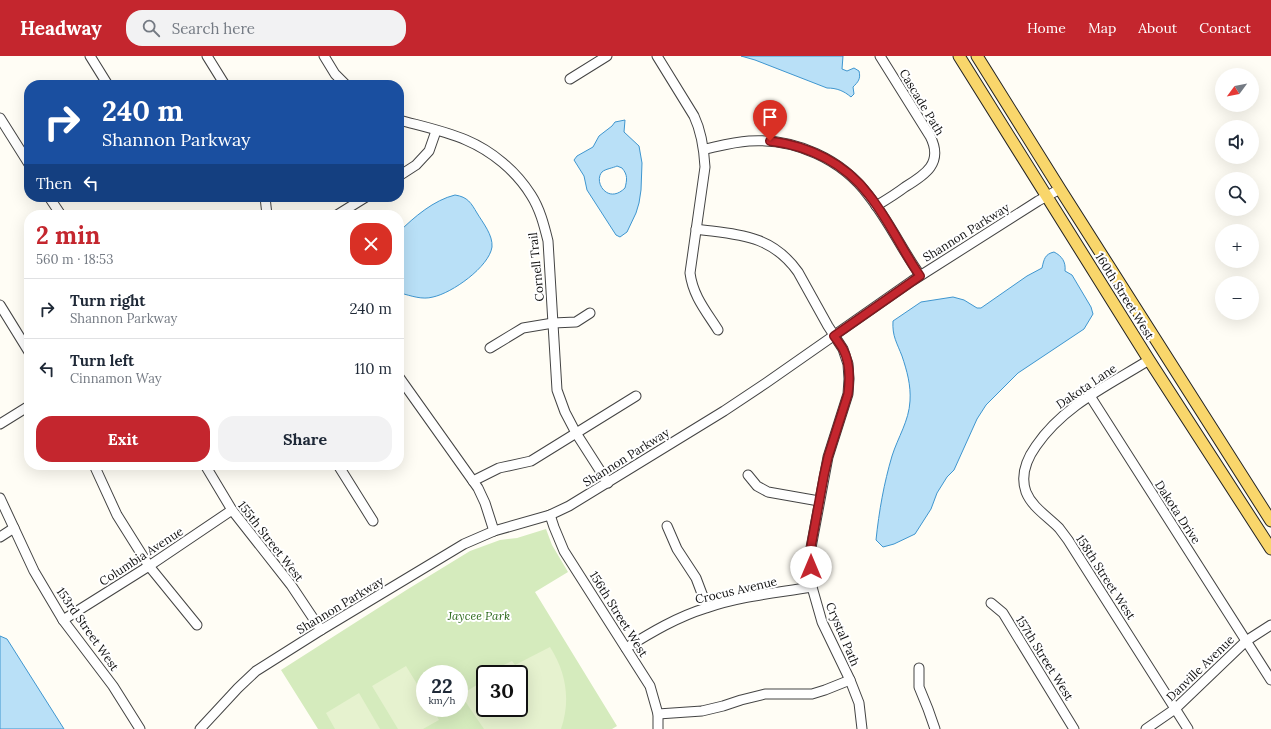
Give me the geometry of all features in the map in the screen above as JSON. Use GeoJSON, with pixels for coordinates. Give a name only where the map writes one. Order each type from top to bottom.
{"type":"FeatureCollection","features":[{"type":"Feature","properties":{"kind":"main road","name":"160th Street West"},"geometry":{"type":"LineString","coordinates":[[959,56],[1271,549]]}},
{"type":"Feature","properties":{"kind":"main road","name":"160th Street West"},"geometry":{"type":"LineString","coordinates":[[977,56],[1271,521]]}},
{"type":"Feature","properties":{"kind":"street"},"geometry":{"type":"LineString","coordinates":[[90,56],[105,80]]}},
{"type":"Feature","properties":{"kind":"street"},"geometry":{"type":"LineString","coordinates":[[207,56],[222,80]]}},
{"type":"Feature","properties":{"kind":"street"},"geometry":{"type":"LineString","coordinates":[[324,56],[335,74],[341,80]]}},
{"type":"Feature","properties":{"kind":"street"},"geometry":{"type":"LineString","coordinates":[[570,79],[607,56]]}},
{"type":"Feature","properties":{"kind":"street"},"geometry":{"type":"LineString","coordinates":[[658,56],[694,116],[701,132],[705,167],[690,269],[691,282],[696,296],[718,330]]}},
{"type":"Feature","properties":{"kind":"street","name":"Cascade Path"},"geometry":{"type":"LineString","coordinates":[[876,206],[925,174],[932,165],[935,153],[933,141],[880,56]]}},
{"type":"Feature","properties":{"kind":"street"},"geometry":{"type":"LineString","coordinates":[[0,118],[24,156]]}},
{"type":"Feature","properties":{"kind":"street","name":"Cornell Trail"},"geometry":{"type":"LineString","coordinates":[[404,121],[467,140],[491,153],[512,171],[531,195],[542,218],[548,241],[557,390],[565,412],[576,433],[608,483]]}},
{"type":"Feature","properties":{"kind":"street"},"geometry":{"type":"LineString","coordinates":[[404,173],[416,165],[429,151],[436,131]]}},
{"type":"Feature","properties":{"kind":"street"},"geometry":{"type":"LineString","coordinates":[[704,149],[739,142],[755,141],[775,142],[798,146],[817,153],[842,168],[863,188],[920,276]]}},
{"type":"Feature","properties":{"kind":"street","name":"Shannon Parkway"},"geometry":{"type":"LineString","coordinates":[[200,729],[256,671],[320,630],[464,544],[494,531],[550,515],[569,506],[608,483],[742,399],[920,276],[1060,189]]}},
{"type":"Feature","properties":{"kind":"street"},"geometry":{"type":"LineString","coordinates":[[345,210],[358,202]]}},
{"type":"Feature","properties":{"kind":"street","name":"Crystal Path"},"geometry":{"type":"LineString","coordinates":[[696,229],[752,238],[767,244],[781,253],[798,272],[834,336],[843,349],[846,357],[849,372],[849,386],[846,401],[828,457],[810,553],[812,587],[822,622],[850,680],[859,703],[862,729]]}},
{"type":"Feature","properties":{"kind":"street"},"geometry":{"type":"LineString","coordinates":[[0,305],[24,344]]}},
{"type":"Feature","properties":{"kind":"street"},"geometry":{"type":"LineString","coordinates":[[490,348],[523,328],[553,323],[576,322],[590,312]]}},
{"type":"Feature","properties":{"kind":"street","name":"Dakota Lane"},"geometry":{"type":"LineString","coordinates":[[1028,459],[1044,435],[1057,420],[1074,406],[1150,360]]}},
{"type":"Feature","properties":{"kind":"street"},"geometry":{"type":"LineString","coordinates":[[404,385],[478,488],[494,531]]}},
{"type":"Feature","properties":{"kind":"street"},"geometry":{"type":"LineString","coordinates":[[473,481],[499,468],[531,461],[636,396]]}},
{"type":"Feature","properties":{"kind":"street","name":"Dakota Drive"},"geometry":{"type":"LineString","coordinates":[[1090,396],[1271,680]]}},
{"type":"Feature","properties":{"kind":"street"},"geometry":{"type":"LineString","coordinates":[[0,424],[24,409]]}},
{"type":"Feature","properties":{"kind":"street","name":"158th Street West"},"geometry":{"type":"LineString","coordinates":[[1028,459],[1023,478],[1028,497],[1032,503],[1059,528],[1068,540],[1188,729]]}},
{"type":"Feature","properties":{"kind":"street"},"geometry":{"type":"LineString","coordinates":[[96,470],[117,515],[149,566],[198,625]]}},
{"type":"Feature","properties":{"kind":"street","name":"155th Street West"},"geometry":{"type":"LineString","coordinates":[[208,470],[232,510],[291,585],[320,630]]}},
{"type":"Feature","properties":{"kind":"street"},"geometry":{"type":"LineString","coordinates":[[341,470],[373,521]]}},
{"type":"Feature","properties":{"kind":"street"},"geometry":{"type":"LineString","coordinates":[[748,475],[757,486],[768,492],[819,501]]}},
{"type":"Feature","properties":{"kind":"street","name":"153rd Street West"},"geometry":{"type":"LineString","coordinates":[[0,498],[34,571],[63,620],[113,686],[140,729]]}},
{"type":"Feature","properties":{"kind":"street","name":"Columbia Avenue"},"geometry":{"type":"LineString","coordinates":[[63,620],[149,566],[232,510]]}},
{"type":"Feature","properties":{"kind":"street","name":"156th Street West"},"geometry":{"type":"LineString","coordinates":[[550,515],[564,550],[650,686],[658,714],[658,729]]}},
{"type":"Feature","properties":{"kind":"street"},"geometry":{"type":"LineString","coordinates":[[667,526],[677,549],[696,578],[707,607]]}},
{"type":"Feature","properties":{"kind":"street"},"geometry":{"type":"LineString","coordinates":[[0,537],[14,528]]}},
{"type":"Feature","properties":{"kind":"street","name":"Crocus Avenue"},"geometry":{"type":"LineString","coordinates":[[626,648],[678,618],[707,607],[740,599],[812,587]]}},
{"type":"Feature","properties":{"kind":"street","name":"157th Street West"},"geometry":{"type":"LineString","coordinates":[[991,603],[1003,614],[1074,729]]}},
{"type":"Feature","properties":{"kind":"street","name":"Danville Avenue"},"geometry":{"type":"LineString","coordinates":[[1146,729],[1176,710],[1246,641],[1271,625]]}},
{"type":"Feature","properties":{"kind":"street"},"geometry":{"type":"LineString","coordinates":[[919,668],[919,687],[935,729]]}},
{"type":"Feature","properties":{"kind":"street"},"geometry":{"type":"LineString","coordinates":[[658,714],[702,711],[765,694],[812,694],[850,680]]}},
{"type":"Feature","properties":{"kind":"green space","name":"Jaycee Park"},"geometry":{"type":"Polygon","coordinates":[[[546,529],[552,545],[568,572],[535,592],[617,726],[612,729],[318,729],[281,670],[470,551],[500,540],[517,538],[546,529]]]}},
{"type":"Feature","properties":{"kind":"green space"},"geometry":{"type":"Polygon","coordinates":[[[550,647],[560,666],[565,686],[566,707],[561,729],[484,729],[468,705],[468,690],[476,686],[476,717],[528,717],[528,665],[515,665],[550,647]]]}},
{"type":"Feature","properties":{"kind":"green space"},"geometry":{"type":"Polygon","coordinates":[[[512,661],[515,665],[504,665],[512,661]]]}},
{"type":"Feature","properties":{"kind":"green space"},"geometry":{"type":"Polygon","coordinates":[[[406,666],[416,682],[416,717],[437,717],[439,720],[423,729],[398,729],[372,686],[406,666]]]}},
{"type":"Feature","properties":{"kind":"green space"},"geometry":{"type":"Polygon","coordinates":[[[359,693],[380,729],[335,729],[326,713],[359,693]]]}},
{"type":"Feature","properties":{"kind":"water"},"geometry":{"type":"Polygon","coordinates":[[[741,56],[843,56],[842,69],[847,71],[854,68],[859,71],[860,74],[858,82],[853,87],[854,94],[851,97],[840,90],[827,88],[741,56]]]}},
{"type":"Feature","properties":{"kind":"water"},"geometry":{"type":"Polygon","coordinates":[[[625,120],[624,132],[639,146],[642,163],[639,203],[627,232],[620,237],[616,235],[587,190],[584,176],[574,160],[577,156],[593,147],[599,136],[615,122],[625,120]],[[617,166],[602,172],[599,181],[604,190],[608,193],[619,193],[625,188],[626,178],[622,168],[617,166]]]}},
{"type":"Feature","properties":{"kind":"water"},"geometry":{"type":"Polygon","coordinates":[[[455,195],[463,197],[473,206],[491,238],[492,247],[489,255],[477,271],[459,285],[441,295],[425,298],[404,294],[404,227],[432,205],[447,197],[455,195]]]}},
{"type":"Feature","properties":{"kind":"water"},"geometry":{"type":"Polygon","coordinates":[[[1054,252],[1063,260],[1065,271],[1072,275],[1091,307],[1093,314],[1084,329],[1018,373],[986,405],[977,419],[954,470],[947,477],[937,493],[931,509],[915,534],[894,544],[883,547],[876,540],[882,497],[894,449],[908,415],[910,401],[910,389],[906,367],[894,335],[893,321],[921,302],[953,297],[964,300],[977,308],[981,308],[1027,276],[1042,268],[1045,257],[1054,252]]]}},
{"type":"Feature","properties":{"kind":"water"},"geometry":{"type":"Polygon","coordinates":[[[0,636],[7,639],[64,729],[0,729],[0,636]]]}},
{"type":"Feature","properties":{"kind":"route"},"geometry":{"type":"LineString","coordinates":[[770,141],[798,146],[817,153],[849,174],[876,206],[920,276],[834,336],[843,349],[846,357],[849,372],[849,386],[848,394],[834,435],[824,475],[810,553],[811,567]]}}]}
